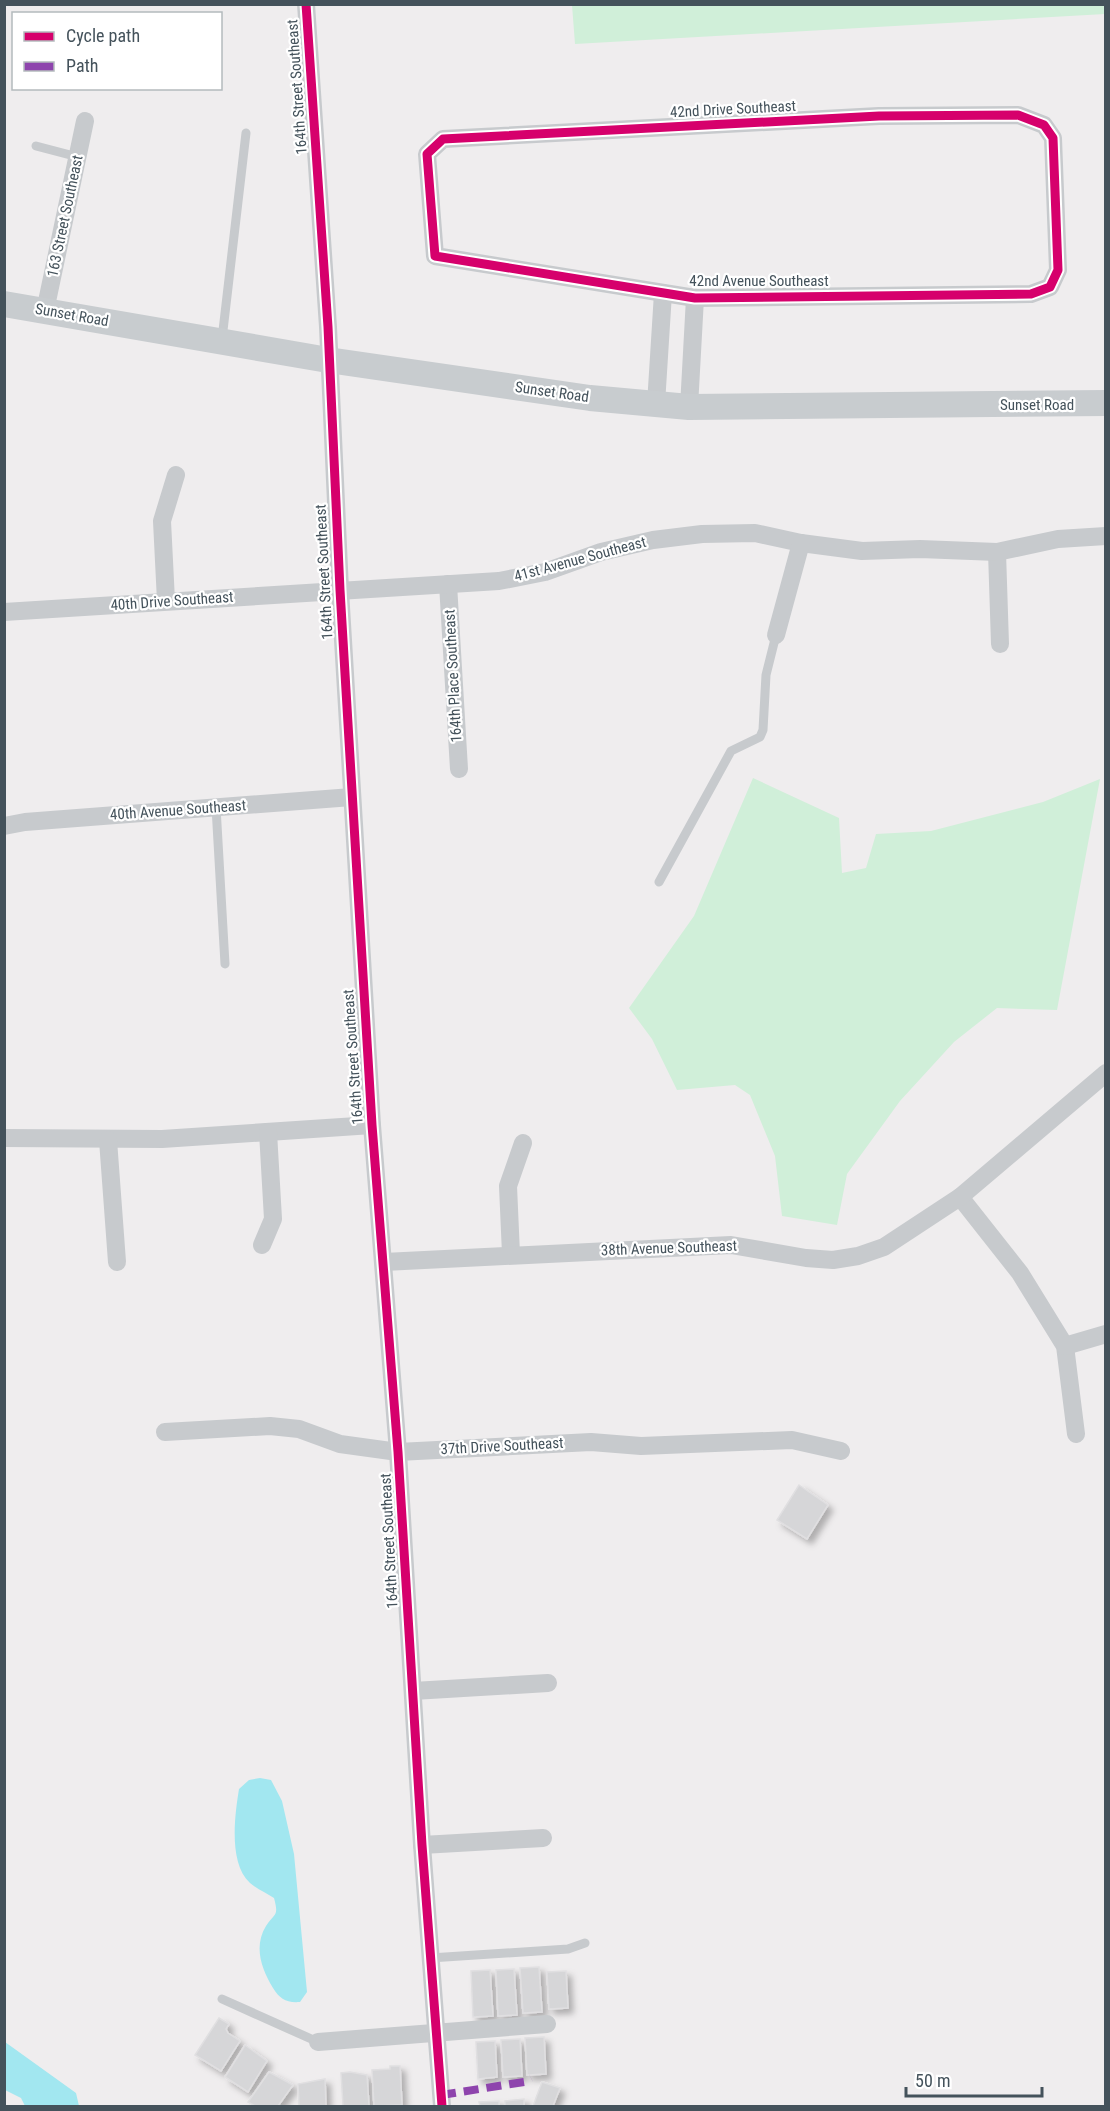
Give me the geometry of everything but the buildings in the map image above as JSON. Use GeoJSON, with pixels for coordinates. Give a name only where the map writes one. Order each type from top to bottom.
{"type":"FeatureCollection","features":[{"type":"Feature","properties":{"kind":"street","name":"164th Street Southeast"},"geometry":{"type":"LineString","coordinates":[[306,4],[372,1125],[398,1452],[422,1845],[442,2106]]}},
{"type":"Feature","properties":{"kind":"street","name":"42nd Drive Southeast"},"geometry":{"type":"LineString","coordinates":[[435,256],[427,154],[443,139],[879,116],[1018,115],[1044,125],[1053,138],[1058,270],[1050,287]]}},
{"type":"Feature","properties":{"kind":"street","name":"163 Street Southeast"},"geometry":{"type":"LineString","coordinates":[[45,311],[85,121]]}},
{"type":"Feature","properties":{"kind":"street","name":"42nd Avenue Southeast"},"geometry":{"type":"LineString","coordinates":[[435,256],[695,298],[1031,294],[1050,287]]}},
{"type":"Feature","properties":{"kind":"street"},"geometry":{"type":"LineString","coordinates":[[656,404],[663,293]]}},
{"type":"Feature","properties":{"kind":"street"},"geometry":{"type":"LineString","coordinates":[[689,407],[695,298]]}},
{"type":"Feature","properties":{"kind":"street","name":"Sunset Road"},"geometry":{"type":"LineString","coordinates":[[4,304],[328,360],[590,398],[689,407],[1106,403]]}},
{"type":"Feature","properties":{"kind":"street"},"geometry":{"type":"LineString","coordinates":[[166,601],[162,521],[176,475]]}},
{"type":"Feature","properties":{"kind":"street","name":"41st Avenue Southeast"},"geometry":{"type":"LineString","coordinates":[[340,590],[499,581],[545,572],[622,547],[702,534],[755,533],[801,543],[862,551],[920,549],[997,552],[1058,539],[1106,536]]}},
{"type":"Feature","properties":{"kind":"street"},"geometry":{"type":"LineString","coordinates":[[776,635],[801,543]]}},
{"type":"Feature","properties":{"kind":"street"},"geometry":{"type":"LineString","coordinates":[[997,552],[1000,644]]}},
{"type":"Feature","properties":{"kind":"street","name":"164th Place Southeast"},"geometry":{"type":"LineString","coordinates":[[448,584],[459,769]]}},
{"type":"Feature","properties":{"kind":"street","name":"40th Drive Southeast"},"geometry":{"type":"LineString","coordinates":[[4,612],[340,590]]}},
{"type":"Feature","properties":{"kind":"street","name":"40th Avenue Southeast"},"geometry":{"type":"LineString","coordinates":[[4,826],[25,822],[352,797]]}},
{"type":"Feature","properties":{"kind":"street","name":"38th Avenue Southeast"},"geometry":{"type":"LineString","coordinates":[[384,1262],[731,1245],[806,1258],[833,1260],[858,1256],[884,1247],[960,1197],[1106,1073]]}},
{"type":"Feature","properties":{"kind":"street"},"geometry":{"type":"LineString","coordinates":[[4,1138],[108,1140],[372,1125]]}},
{"type":"Feature","properties":{"kind":"street"},"geometry":{"type":"LineString","coordinates":[[262,1245],[273,1219],[268,1132]]}},
{"type":"Feature","properties":{"kind":"street"},"geometry":{"type":"LineString","coordinates":[[108,1140],[117,1262]]}},
{"type":"Feature","properties":{"kind":"street"},"geometry":{"type":"LineString","coordinates":[[511,1254],[508,1186],[523,1143]]}},
{"type":"Feature","properties":{"kind":"street"},"geometry":{"type":"LineString","coordinates":[[960,1197],[1020,1273],[1065,1346],[1076,1434]]}},
{"type":"Feature","properties":{"kind":"street"},"geometry":{"type":"LineString","coordinates":[[1065,1346],[1106,1334]]}},
{"type":"Feature","properties":{"kind":"street","name":"37th Drive Southeast"},"geometry":{"type":"LineString","coordinates":[[165,1432],[270,1426],[299,1429],[340,1444],[398,1452],[591,1442],[641,1446],[792,1440],[841,1451]]}},
{"type":"Feature","properties":{"kind":"street"},"geometry":{"type":"LineString","coordinates":[[413,1691],[548,1683]]}},
{"type":"Feature","properties":{"kind":"street"},"geometry":{"type":"LineString","coordinates":[[422,1845],[543,1838]]}},
{"type":"Feature","properties":{"kind":"street"},"geometry":{"type":"LineString","coordinates":[[318,2042],[547,2024]]}},
{"type":"Feature","properties":{"kind":"lane"},"geometry":{"type":"LineString","coordinates":[[222,341],[246,133]]}},
{"type":"Feature","properties":{"kind":"lane"},"geometry":{"type":"LineString","coordinates":[[36,146],[78,156]]}},
{"type":"Feature","properties":{"kind":"lane"},"geometry":{"type":"LineString","coordinates":[[659,882],[731,752],[760,737],[764,730],[766,675],[776,635]]}},
{"type":"Feature","properties":{"kind":"lane"},"geometry":{"type":"LineString","coordinates":[[216,807],[225,964]]}},
{"type":"Feature","properties":{"kind":"lane"},"geometry":{"type":"LineString","coordinates":[[430,1958],[568,1949],[585,1943]]}},
{"type":"Feature","properties":{"kind":"lane"},"geometry":{"type":"LineString","coordinates":[[222,2000],[318,2042]]}},
{"type":"Feature","properties":{"kind":"green space"},"geometry":{"type":"Polygon","coordinates":[[[1105,4],[1105,14],[575,44],[572,5],[1105,4]]]}},
{"type":"Feature","properties":{"kind":"green space"},"geometry":{"type":"Polygon","coordinates":[[[753,778],[839,818],[842,873],[866,868],[876,834],[931,831],[1043,802],[1100,779],[1057,1010],[997,1008],[954,1042],[900,1101],[847,1174],[837,1225],[782,1216],[775,1156],[750,1095],[735,1085],[677,1090],[652,1039],[629,1008],[694,916],[753,778]]]}},
{"type":"Feature","properties":{"kind":"water"},"geometry":{"type":"Polygon","coordinates":[[[260,1778],[271,1780],[282,1801],[294,1854],[307,1992],[300,2002],[291,2002],[281,1998],[265,1974],[260,1958],[260,1942],[266,1926],[276,1912],[274,1898],[250,1883],[238,1863],[235,1824],[239,1789],[249,1780],[260,1778]]]}},
{"type":"Feature","properties":{"kind":"water"},"geometry":{"type":"Polygon","coordinates":[[[5,2042],[76,2093],[79,2106],[25,2106],[21,2098],[5,2090],[5,2042]]]}},
{"type":"Feature","properties":{"kind":"marked path"},"geometry":{"type":"LineString","coordinates":[[441,2095],[524,2082],[531,2078]]}},
{"type":"Feature","properties":{"kind":"cycle path"},"geometry":{"type":"LineString","coordinates":[[306,4],[328,327],[340,590],[372,1125],[398,1452],[422,1845],[442,2106]]}},
{"type":"Feature","properties":{"kind":"cycle path"},"geometry":{"type":"LineString","coordinates":[[1018,115],[1044,125],[1053,138],[1058,270],[1050,287],[1031,294],[695,298],[435,256],[427,154],[443,139],[879,116],[1018,115]]}}]}
